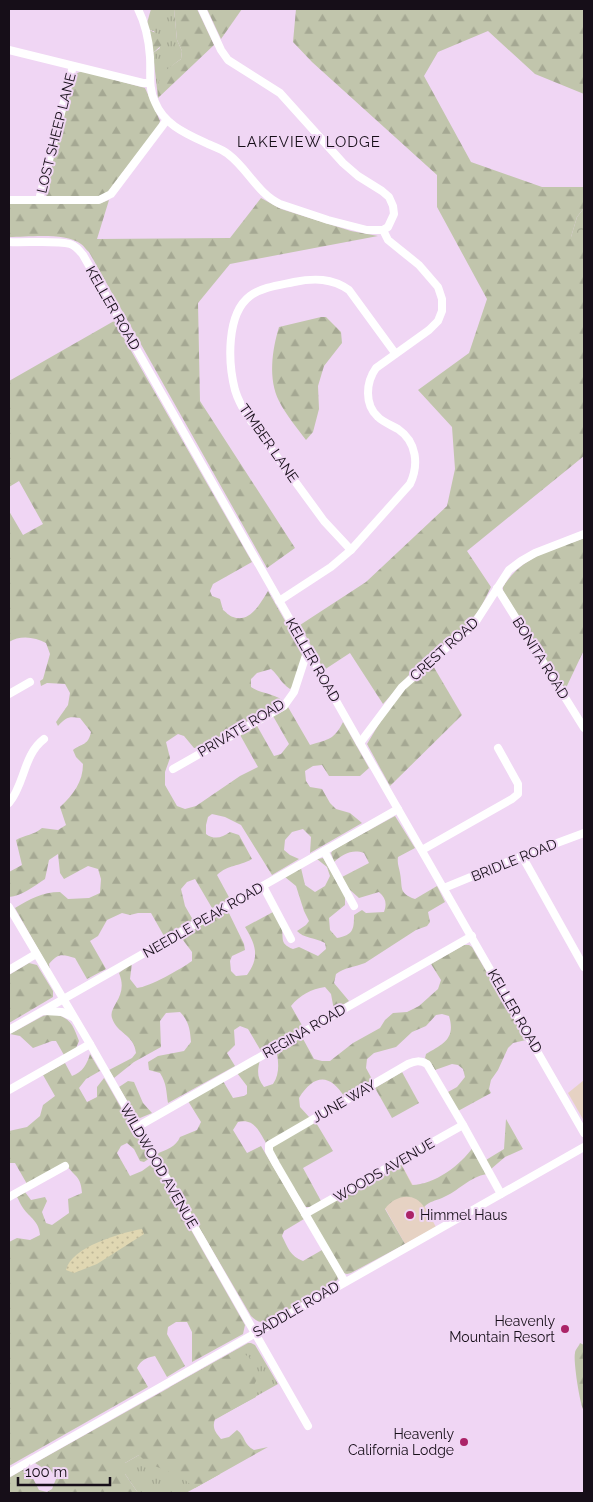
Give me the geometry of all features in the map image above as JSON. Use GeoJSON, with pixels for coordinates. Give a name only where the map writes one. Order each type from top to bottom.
{"type":"FeatureCollection","features":[{"type":"Feature","properties":{"kind":"street"},"geometry":{"type":"LineString","coordinates":[[138,9],[148,45],[150,82],[154,102],[166,121],[192,137],[228,154],[260,191],[270,199],[296,210],[355,228],[383,230],[388,227],[394,214],[389,197],[382,190],[358,176],[343,163],[280,93],[228,60],[221,50],[202,9]]}},
{"type":"Feature","properties":{"kind":"street"},"geometry":{"type":"LineString","coordinates":[[9,50],[143,83],[150,82]]}},
{"type":"Feature","properties":{"kind":"street","name":"LOST SHEEP LANE"},"geometry":{"type":"LineString","coordinates":[[39,200],[73,66]]}},
{"type":"Feature","properties":{"kind":"street"},"geometry":{"type":"LineString","coordinates":[[9,200],[98,200],[105,198],[118,186],[166,121]]}},
{"type":"Feature","properties":{"kind":"street"},"geometry":{"type":"LineString","coordinates":[[279,601],[331,567],[351,550],[410,484],[415,473],[416,459],[408,439],[400,430],[378,417],[371,409],[368,399],[368,386],[371,375],[376,368],[429,330],[438,321],[442,311],[442,299],[438,287],[430,276],[406,253],[388,240],[383,230]]}},
{"type":"Feature","properties":{"kind":"street","name":"KELLER ROAD"},"geometry":{"type":"LineString","coordinates":[[9,242],[70,244],[83,254],[360,743],[584,1132]]}},
{"type":"Feature","properties":{"kind":"street","name":"TIMBER LANE"},"geometry":{"type":"LineString","coordinates":[[351,550],[324,521],[240,405],[232,375],[231,336],[233,323],[236,312],[243,302],[252,294],[262,289],[305,280],[319,279],[331,281],[341,284],[349,290],[395,353]]}},
{"type":"Feature","properties":{"kind":"street","name":"CREST ROAD"},"geometry":{"type":"LineString","coordinates":[[360,743],[402,688],[473,626],[509,570],[535,553],[584,534]]}},
{"type":"Feature","properties":{"kind":"street","name":"BONITA ROAD"},"geometry":{"type":"LineString","coordinates":[[497,588],[584,728]]}},
{"type":"Feature","properties":{"kind":"street","name":"PRIVATE ROAD"},"geometry":{"type":"LineString","coordinates":[[172,769],[284,706],[294,692],[308,650]]}},
{"type":"Feature","properties":{"kind":"street"},"geometry":{"type":"LineString","coordinates":[[9,694],[30,682]]}},
{"type":"Feature","properties":{"kind":"street"},"geometry":{"type":"LineString","coordinates":[[9,803],[16,793],[30,755],[44,739]]}},
{"type":"Feature","properties":{"kind":"street"},"geometry":{"type":"LineString","coordinates":[[422,850],[506,803],[518,794],[518,784],[498,748]]}},
{"type":"Feature","properties":{"kind":"street","name":"NEEDLE PEAK ROAD"},"geometry":{"type":"LineString","coordinates":[[9,1030],[398,808]]}},
{"type":"Feature","properties":{"kind":"street","name":"BRIDLE ROAD"},"geometry":{"type":"LineString","coordinates":[[444,888],[584,833]]}},
{"type":"Feature","properties":{"kind":"street"},"geometry":{"type":"LineString","coordinates":[[324,851],[354,906]]}},
{"type":"Feature","properties":{"kind":"street"},"geometry":{"type":"LineString","coordinates":[[522,856],[584,967]]}},
{"type":"Feature","properties":{"kind":"street"},"geometry":{"type":"LineString","coordinates":[[263,886],[291,939]]}},
{"type":"Feature","properties":{"kind":"street","name":"WILDWOOD AVENUE"},"geometry":{"type":"LineString","coordinates":[[9,907],[90,1044],[308,1426]]}},
{"type":"Feature","properties":{"kind":"street","name":"REGINA ROAD"},"geometry":{"type":"LineString","coordinates":[[137,1126],[472,936]]}},
{"type":"Feature","properties":{"kind":"street"},"geometry":{"type":"LineString","coordinates":[[9,970],[36,954]]}},
{"type":"Feature","properties":{"kind":"street"},"geometry":{"type":"LineString","coordinates":[[42,1011],[62,1012],[73,1017]]}},
{"type":"Feature","properties":{"kind":"street"},"geometry":{"type":"LineString","coordinates":[[9,1090],[90,1044]]}},
{"type":"Feature","properties":{"kind":"street","name":"JUNE WAY"},"geometry":{"type":"LineString","coordinates":[[345,1282],[276,1164],[269,1151],[269,1145],[408,1064],[416,1061],[427,1064],[501,1194]]}},
{"type":"Feature","properties":{"kind":"street","name":"WOODS AVENUE"},"geometry":{"type":"LineString","coordinates":[[305,1214],[463,1125]]}},
{"type":"Feature","properties":{"kind":"street","name":"SADDLE ROAD"},"geometry":{"type":"LineString","coordinates":[[9,1473],[584,1147]]}},
{"type":"Feature","properties":{"kind":"street"},"geometry":{"type":"LineString","coordinates":[[9,1197],[65,1166]]}},
{"type":"Feature","properties":{"kind":"shaded area"},"geometry":{"type":"Polygon","coordinates":[[[584,1080],[584,1121],[568,1093],[584,1080]]]}},
{"type":"Feature","properties":{"kind":"shaded area"},"geometry":{"type":"Polygon","coordinates":[[[401,1164],[436,1227],[405,1244],[370,1181],[401,1164]]]}},
{"type":"Feature","properties":{"kind":"green space"},"geometry":{"type":"Polygon","coordinates":[[[151,9],[174,9],[177,40],[182,51],[181,59],[160,80],[158,98],[153,53],[160,48],[154,31],[149,30],[147,23],[151,9]]]}},
{"type":"Feature","properties":{"kind":"green space"},"geometry":{"type":"Polygon","coordinates":[[[174,9],[197,9],[214,45],[158,98],[158,84],[162,75],[181,59],[182,51],[177,40],[174,9]]]}},
{"type":"Feature","properties":{"kind":"green space"},"geometry":{"type":"Polygon","coordinates":[[[207,9],[242,9],[221,39],[207,9]]]}},
{"type":"Feature","properties":{"kind":"green space"},"geometry":{"type":"Polygon","coordinates":[[[296,9],[584,9],[584,94],[535,74],[488,31],[438,52],[424,76],[471,162],[542,187],[584,187],[584,208],[577,217],[571,237],[584,237],[584,456],[467,551],[491,587],[480,609],[464,628],[408,676],[383,704],[350,653],[324,670],[300,625],[366,582],[447,506],[455,469],[452,427],[418,390],[469,353],[487,299],[437,207],[437,175],[312,62],[293,42],[296,9]]]}},
{"type":"Feature","properties":{"kind":"green space"},"geometry":{"type":"Polygon","coordinates":[[[149,30],[163,36],[166,41],[153,53],[149,30]]]}},
{"type":"Feature","properties":{"kind":"green space"},"geometry":{"type":"Polygon","coordinates":[[[82,71],[145,88],[160,121],[159,125],[107,193],[97,197],[48,197],[45,194],[45,189],[75,74],[82,71]]]}},
{"type":"Feature","properties":{"kind":"green space"},"geometry":{"type":"Polygon","coordinates":[[[261,198],[281,209],[351,231],[378,236],[230,264],[198,303],[200,401],[295,548],[267,568],[89,252],[81,244],[66,238],[46,236],[9,237],[9,204],[98,204],[109,200],[97,239],[230,238],[261,198]]]}},
{"type":"Feature","properties":{"kind":"green space"},"geometry":{"type":"Polygon","coordinates":[[[584,208],[584,237],[571,237],[577,217],[584,208]]]}},
{"type":"Feature","properties":{"kind":"green space"},"geometry":{"type":"Polygon","coordinates":[[[326,317],[341,332],[342,343],[324,366],[318,386],[319,409],[313,432],[306,440],[279,401],[272,374],[274,345],[279,327],[326,317]]]}},
{"type":"Feature","properties":{"kind":"green space"},"geometry":{"type":"Polygon","coordinates":[[[114,321],[252,562],[213,584],[210,591],[212,596],[220,599],[223,610],[239,618],[250,615],[268,591],[304,654],[294,685],[290,689],[271,669],[257,673],[251,679],[251,687],[282,700],[276,705],[199,748],[194,748],[184,736],[178,734],[166,742],[170,758],[165,772],[165,785],[177,806],[185,809],[196,806],[240,776],[258,767],[239,733],[256,724],[274,756],[281,754],[289,744],[273,716],[288,707],[310,745],[334,736],[343,722],[369,768],[360,776],[329,776],[322,765],[313,766],[305,771],[306,781],[310,787],[322,789],[336,809],[350,813],[362,823],[310,853],[311,837],[303,829],[292,832],[285,840],[284,850],[299,859],[272,875],[241,825],[225,817],[212,814],[208,817],[206,834],[215,838],[230,832],[239,835],[252,859],[226,869],[217,875],[230,899],[212,908],[195,879],[187,882],[181,889],[185,906],[193,920],[164,936],[151,913],[130,915],[122,913],[107,920],[98,936],[90,941],[106,969],[87,979],[75,958],[67,956],[60,955],[55,958],[49,964],[50,970],[15,908],[47,893],[60,892],[68,899],[89,898],[100,893],[101,879],[98,869],[88,866],[64,879],[60,873],[58,854],[49,860],[45,879],[23,893],[9,897],[9,872],[22,865],[16,840],[42,828],[58,830],[66,825],[60,807],[76,788],[83,771],[83,764],[76,757],[73,750],[86,742],[91,732],[80,718],[68,718],[58,726],[56,722],[68,705],[70,693],[65,684],[47,683],[41,686],[40,681],[43,679],[50,654],[46,643],[28,638],[18,638],[9,642],[9,511],[23,535],[43,524],[19,481],[9,487],[9,381],[114,321]]]}},
{"type":"Feature","properties":{"kind":"green space"},"geometry":{"type":"Polygon","coordinates":[[[584,538],[584,650],[565,690],[503,591],[503,587],[519,568],[529,561],[539,555],[584,538]]]}},
{"type":"Feature","properties":{"kind":"green space"},"geometry":{"type":"Polygon","coordinates":[[[432,664],[462,715],[390,786],[367,744],[388,709],[401,692],[432,664]]]}},
{"type":"Feature","properties":{"kind":"green space"},"geometry":{"type":"Polygon","coordinates":[[[395,816],[415,848],[398,857],[402,889],[406,895],[415,899],[437,886],[445,902],[428,912],[430,922],[427,926],[416,930],[365,963],[346,968],[336,974],[334,983],[349,1001],[334,1010],[331,994],[325,987],[306,993],[291,1006],[303,1027],[261,1051],[248,1029],[240,1026],[234,1030],[235,1045],[227,1053],[235,1066],[168,1103],[164,1081],[160,1073],[149,1070],[148,1062],[158,1056],[184,1051],[191,1042],[188,1026],[183,1015],[180,1012],[166,1013],[160,1021],[161,1047],[134,1062],[114,1078],[109,1070],[132,1058],[136,1053],[132,1042],[118,1028],[112,1018],[113,1009],[122,988],[119,973],[132,963],[130,979],[137,988],[157,981],[192,961],[192,952],[180,936],[227,909],[245,950],[232,956],[230,961],[231,971],[236,976],[247,975],[255,957],[254,945],[245,927],[273,912],[281,926],[285,945],[293,949],[299,947],[318,956],[326,949],[325,943],[297,931],[309,921],[296,886],[285,877],[301,868],[305,885],[315,892],[325,886],[330,876],[327,867],[317,859],[323,858],[345,896],[345,905],[329,918],[330,930],[337,938],[346,935],[352,931],[354,915],[362,910],[366,913],[384,912],[385,901],[379,892],[359,898],[349,889],[342,877],[369,863],[364,853],[348,853],[334,862],[331,853],[333,850],[395,816]]]}},
{"type":"Feature","properties":{"kind":"green space"},"geometry":{"type":"Polygon","coordinates":[[[464,945],[472,947],[526,1040],[513,1043],[508,1048],[491,1080],[489,1089],[491,1093],[458,1111],[448,1092],[457,1087],[465,1077],[463,1069],[458,1065],[452,1064],[435,1070],[425,1058],[426,1054],[443,1044],[451,1030],[449,1016],[442,1014],[436,1015],[426,1026],[412,1032],[396,1047],[374,1053],[367,1059],[366,1068],[373,1081],[345,1098],[334,1084],[328,1081],[316,1081],[310,1084],[299,1098],[300,1107],[310,1118],[266,1143],[255,1126],[248,1122],[238,1122],[233,1130],[247,1153],[261,1146],[304,1219],[284,1231],[282,1236],[290,1251],[295,1257],[303,1261],[322,1250],[338,1279],[268,1322],[256,1320],[251,1316],[156,1154],[173,1146],[180,1137],[197,1130],[201,1122],[188,1101],[223,1081],[233,1098],[244,1096],[247,1094],[247,1086],[237,1073],[260,1060],[258,1074],[260,1081],[264,1087],[273,1084],[278,1066],[277,1054],[274,1052],[302,1037],[314,1059],[330,1061],[353,1043],[380,1028],[393,1013],[407,1012],[419,1006],[438,989],[441,980],[431,964],[464,945]]]}},
{"type":"Feature","properties":{"kind":"green space"},"geometry":{"type":"Polygon","coordinates":[[[29,963],[37,965],[53,991],[53,997],[9,1023],[9,975],[29,963]]]}},
{"type":"Feature","properties":{"kind":"green space"},"geometry":{"type":"Polygon","coordinates":[[[51,1014],[67,1019],[75,1030],[79,1041],[76,1048],[64,1055],[56,1041],[33,1048],[20,1036],[10,1034],[43,1016],[51,1014]]]}},
{"type":"Feature","properties":{"kind":"green space"},"geometry":{"type":"Polygon","coordinates":[[[90,1054],[100,1071],[86,1079],[79,1088],[87,1102],[97,1097],[97,1087],[104,1078],[150,1158],[144,1162],[140,1161],[134,1149],[127,1143],[121,1146],[117,1153],[130,1176],[142,1171],[153,1163],[245,1325],[243,1334],[192,1362],[192,1332],[187,1322],[176,1322],[168,1327],[167,1334],[185,1366],[167,1377],[155,1356],[144,1360],[137,1368],[148,1387],[9,1466],[9,1242],[17,1238],[30,1240],[40,1235],[36,1223],[23,1208],[17,1197],[25,1192],[31,1200],[45,1197],[47,1201],[42,1212],[46,1223],[52,1225],[69,1213],[68,1199],[82,1193],[79,1180],[67,1166],[27,1184],[15,1163],[9,1163],[9,1131],[27,1127],[40,1116],[43,1105],[55,1096],[43,1075],[65,1063],[72,1076],[84,1067],[90,1054]]]}},
{"type":"Feature","properties":{"kind":"green space"},"geometry":{"type":"Polygon","coordinates":[[[402,1072],[419,1103],[392,1118],[375,1088],[402,1072]]]}},
{"type":"Feature","properties":{"kind":"green space"},"geometry":{"type":"Polygon","coordinates":[[[128,1081],[134,1082],[143,1103],[152,1113],[140,1118],[136,1116],[119,1087],[128,1081]]]}},
{"type":"Feature","properties":{"kind":"green space"},"geometry":{"type":"Polygon","coordinates":[[[506,1119],[523,1149],[505,1157],[491,1169],[486,1160],[504,1149],[506,1119]]]}},
{"type":"Feature","properties":{"kind":"green space"},"geometry":{"type":"Polygon","coordinates":[[[315,1121],[333,1151],[303,1168],[321,1201],[311,1207],[306,1207],[302,1204],[272,1150],[273,1146],[315,1121]]]}},
{"type":"Feature","properties":{"kind":"green space"},"geometry":{"type":"Polygon","coordinates":[[[473,1147],[487,1174],[475,1178],[424,1207],[420,1202],[410,1197],[399,1198],[389,1204],[385,1209],[405,1244],[351,1273],[343,1273],[310,1216],[311,1213],[401,1164],[412,1185],[429,1182],[446,1173],[462,1161],[473,1147]]]}},
{"type":"Feature","properties":{"kind":"green space"},"geometry":{"type":"Polygon","coordinates":[[[248,1343],[255,1345],[278,1384],[195,1431],[220,1474],[186,1493],[138,1493],[125,1474],[125,1463],[139,1455],[170,1387],[248,1343]]]}},
{"type":"Feature","properties":{"kind":"green space"},"geometry":{"type":"Polygon","coordinates":[[[580,1343],[584,1345],[584,1411],[575,1364],[575,1352],[580,1343]]]}},
{"type":"Feature","properties":{"kind":"green space"},"geometry":{"type":"Polygon","coordinates":[[[238,1349],[251,1359],[259,1375],[254,1385],[256,1397],[215,1419],[215,1430],[221,1439],[229,1437],[237,1430],[254,1450],[268,1447],[195,1488],[180,1476],[147,1463],[139,1455],[125,1463],[125,1474],[138,1493],[9,1493],[9,1478],[27,1467],[39,1490],[47,1492],[52,1489],[56,1479],[50,1469],[43,1468],[35,1463],[238,1349]]]}},
{"type":"Feature","properties":{"kind":"sand"},"geometry":{"type":"Polygon","coordinates":[[[142,1229],[144,1234],[97,1264],[74,1273],[66,1270],[77,1254],[86,1248],[98,1242],[142,1229]]]}},
{"type":"Feature","properties":{"kind":"place","name":"Himmel Haus"},"geometry":{"type":"Point","coordinates":[410,1215]}},
{"type":"Feature","properties":{"kind":"place","name":"Heavenly Mountain Resort"},"geometry":{"type":"Point","coordinates":[565,1329]}},
{"type":"Feature","properties":{"kind":"place","name":"Heavenly California Lodge"},"geometry":{"type":"Point","coordinates":[464,1442]}},
{"type":"Feature","properties":{"kind":"district","name":"LAKEVIEW LODGE"},"geometry":{"type":"Point","coordinates":[309,142]}}]}
